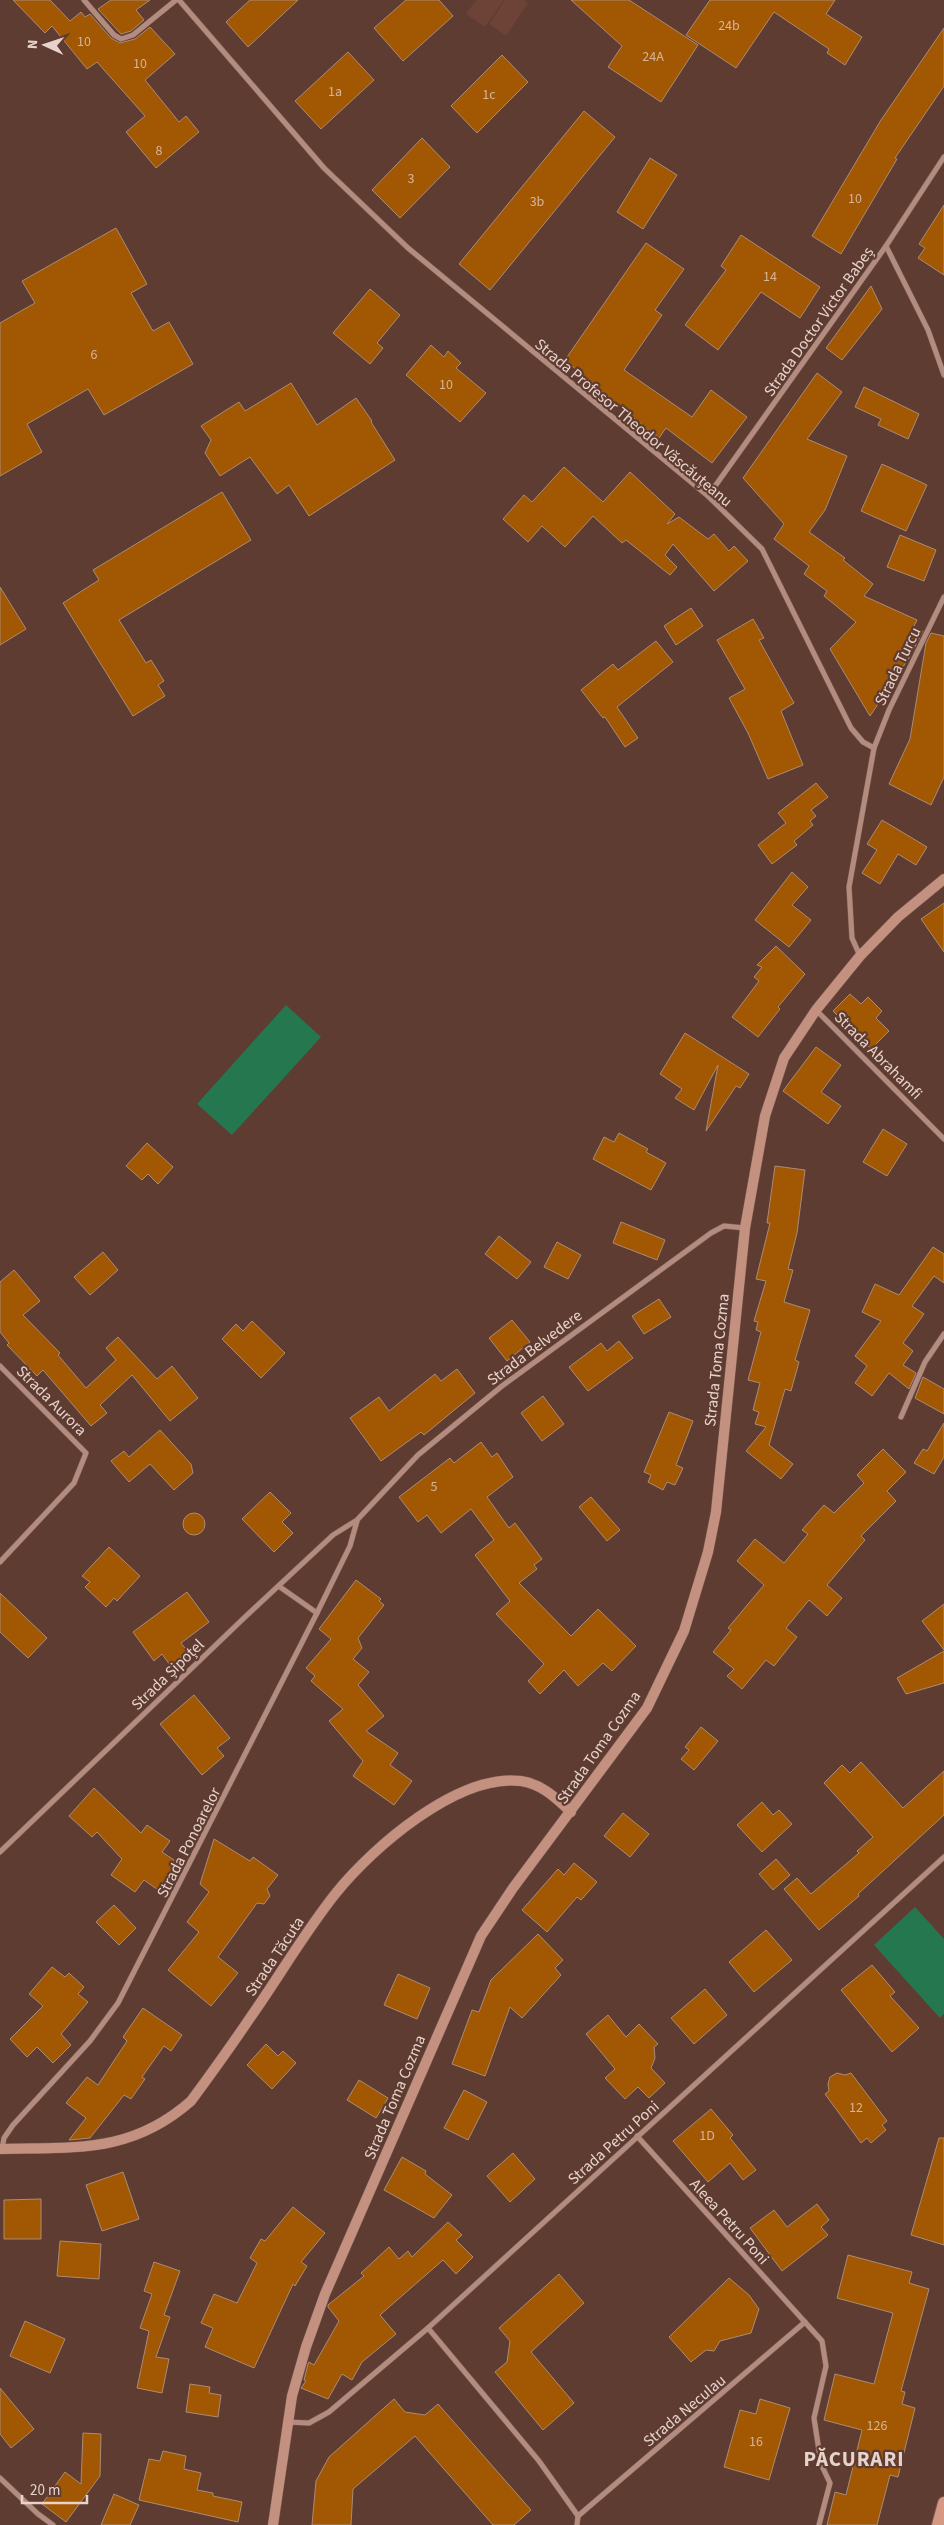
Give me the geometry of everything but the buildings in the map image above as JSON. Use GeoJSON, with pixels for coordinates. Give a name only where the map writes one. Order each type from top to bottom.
{"type":"FeatureCollection","features":[{"type":"Feature","properties":{"kind":"main road"},"geometry":{"type":"LineString","coordinates":[[938,2525],[944,2503]]}},
{"type":"Feature","properties":{"kind":"street"},"geometry":{"type":"LineString","coordinates":[[84,0],[114,35],[121,39],[133,35],[178,0]]}},
{"type":"Feature","properties":{"kind":"street","name":"Strada Profesor Theodor Văscăuțeanu"},"geometry":{"type":"LineString","coordinates":[[178,0],[324,168],[408,248],[708,496],[762,549],[851,728],[862,742],[874,748]]}},
{"type":"Feature","properties":{"kind":"street","name":"Strada Doctor Victor Babeș"},"geometry":{"type":"LineString","coordinates":[[708,496],[886,246],[944,157]]}},
{"type":"Feature","properties":{"kind":"street"},"geometry":{"type":"LineString","coordinates":[[886,246],[928,330],[944,375]]}},
{"type":"Feature","properties":{"kind":"street","name":"Strada Turcu"},"geometry":{"type":"LineString","coordinates":[[874,748],[889,710],[944,597]]}},
{"type":"Feature","properties":{"kind":"street"},"geometry":{"type":"LineString","coordinates":[[860,956],[852,938],[849,887],[874,748]]}},
{"type":"Feature","properties":{"kind":"street","name":"Strada Toma Cozma"},"geometry":{"type":"LineString","coordinates":[[273,2525],[288,2422],[304,2355],[325,2294],[481,1936],[513,1888],[647,1708],[684,1631],[708,1552],[716,1512],[746,1228],[758,1145],[773,1089],[784,1058],[816,1010],[860,956],[898,918],[944,879]]}},
{"type":"Feature","properties":{"kind":"street","name":"Strada Abrahamfi"},"geometry":{"type":"LineString","coordinates":[[816,1010],[944,1139]]}},
{"type":"Feature","properties":{"kind":"street","name":"Strada Belvedere"},"geometry":{"type":"LineString","coordinates":[[357,1520],[418,1455],[502,1386],[711,1233],[724,1226],[746,1228]]}},
{"type":"Feature","properties":{"kind":"street"},"geometry":{"type":"LineString","coordinates":[[901,1417],[925,1362],[944,1334]]}},
{"type":"Feature","properties":{"kind":"street","name":"Strada Aurora"},"geometry":{"type":"LineString","coordinates":[[0,1366],[86,1453],[74,1483],[0,1562]]}},
{"type":"Feature","properties":{"kind":"street","name":"Strada Șipoțel"},"geometry":{"type":"LineString","coordinates":[[0,1852],[244,1617],[280,1587],[333,1535],[357,1520]]}},
{"type":"Feature","properties":{"kind":"street","name":"Strada Ponoarelor"},"geometry":{"type":"LineString","coordinates":[[1,2149],[4,2138],[13,2125],[90,2041],[118,2003],[317,1613],[350,1546],[357,1520]]}},
{"type":"Feature","properties":{"kind":"street"},"geometry":{"type":"LineString","coordinates":[[280,1587],[317,1613]]}},
{"type":"Feature","properties":{"kind":"street","name":"Strada Tăcuta"},"geometry":{"type":"LineString","coordinates":[[1,2149],[88,2146],[120,2141],[153,2130],[171,2118],[191,2101],[336,1893],[380,1847],[418,1817],[458,1794],[497,1781],[520,1781],[536,1785],[553,1794],[571,1812]]}},
{"type":"Feature","properties":{"kind":"street","name":"Strada Petru Poni"},"geometry":{"type":"LineString","coordinates":[[288,2422],[309,2423],[330,2412],[428,2328],[944,1857]]}},
{"type":"Feature","properties":{"kind":"street","name":"Aleea Petru Poni"},"geometry":{"type":"LineString","coordinates":[[637,2136],[822,2341],[826,2366],[814,2418],[821,2464],[830,2483],[819,2525]]}},
{"type":"Feature","properties":{"kind":"street","name":"Strada Neculau"},"geometry":{"type":"LineString","coordinates":[[578,2516],[805,2322]]}},
{"type":"Feature","properties":{"kind":"street"},"geometry":{"type":"LineString","coordinates":[[428,2328],[539,2461],[578,2516],[577,2525]]}},
{"type":"Feature","properties":{"kind":"street"},"geometry":{"type":"LineString","coordinates":[[0,2478],[38,2514],[53,2525]]}},
{"type":"Feature","properties":{"kind":"shaded area"},"geometry":{"type":"Polygon","coordinates":[[[476,0],[504,0],[485,27],[466,14],[476,0]]]}},
{"type":"Feature","properties":{"kind":"shaded area"},"geometry":{"type":"Polygon","coordinates":[[[505,0],[524,0],[528,3],[506,36],[489,24],[505,0]]]}},
{"type":"Feature","properties":{"kind":"green space"},"geometry":{"type":"Polygon","coordinates":[[[286,1005],[321,1037],[232,1135],[197,1104],[286,1005]]]}},
{"type":"Feature","properties":{"kind":"green space"},"geometry":{"type":"Polygon","coordinates":[[[915,1907],[944,1939],[944,2014],[940,2018],[874,1945],[915,1907]]]}},
{"type":"Feature","properties":{"kind":"district","name":"PĂCURARI"},"geometry":{"type":"Point","coordinates":[854,2459]}}]}
